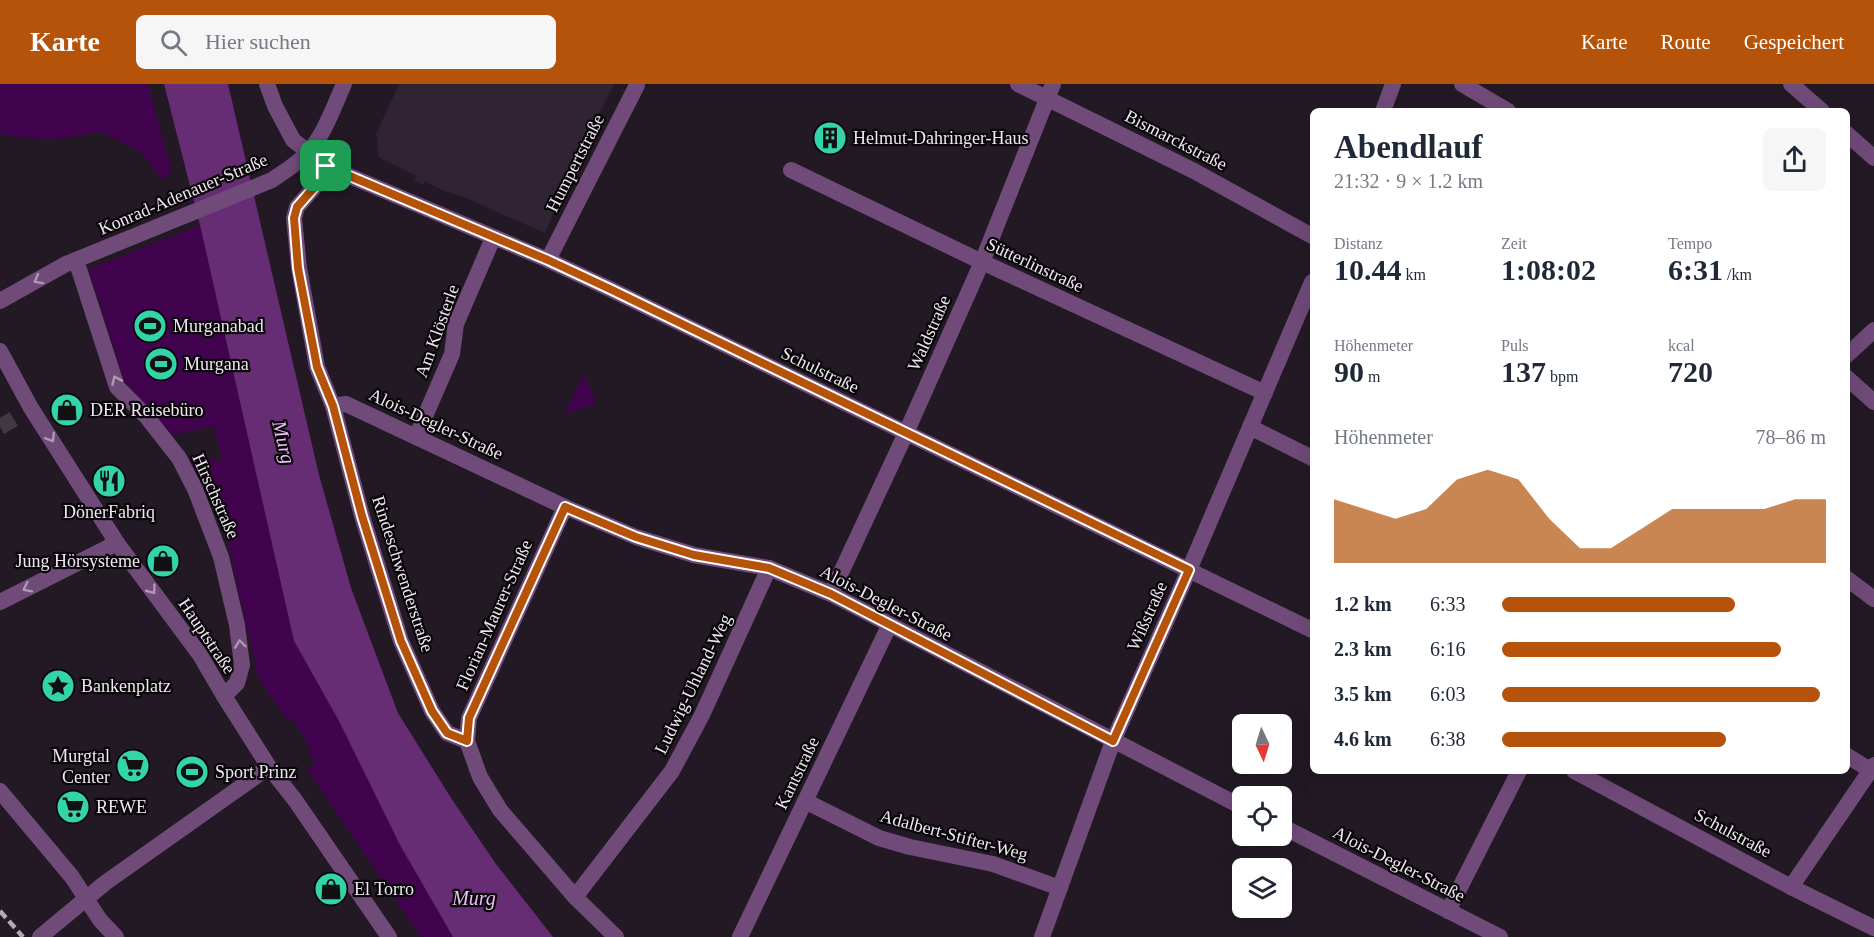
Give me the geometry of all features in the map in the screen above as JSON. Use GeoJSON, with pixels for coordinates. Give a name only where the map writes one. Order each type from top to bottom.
{"type":"FeatureCollection","features":[{"type":"Feature","properties":{"kind":"street","name":"Schulstraße"},"geometry":{"type":"LineString","coordinates":[[267,84],[292,140],[326,166],[548,260],[1310,629]]}},
{"type":"Feature","properties":{"kind":"street","name":"Konrad-Adenauer-Straße"},"geometry":{"type":"LineString","coordinates":[[0,301],[76,260],[272,180],[292,167],[309,152],[318,140],[344,84]]}},
{"type":"Feature","properties":{"kind":"street","name":"Bismarckstraße"},"geometry":{"type":"LineString","coordinates":[[1018,84],[1050,91],[1310,235]]}},
{"type":"Feature","properties":{"kind":"street"},"geometry":{"type":"LineString","coordinates":[[1384,108],[1393,84]]}},
{"type":"Feature","properties":{"kind":"street"},"geometry":{"type":"LineString","coordinates":[[1462,84],[1503,108]]}},
{"type":"Feature","properties":{"kind":"street"},"geometry":{"type":"LineString","coordinates":[[1791,84],[1819,108]]}},
{"type":"Feature","properties":{"kind":"street","name":"Humpertstraße"},"geometry":{"type":"LineString","coordinates":[[548,260],[637,85]]}},
{"type":"Feature","properties":{"kind":"street","name":"Waldstraße"},"geometry":{"type":"LineString","coordinates":[[831,594],[982,262],[1050,91]]}},
{"type":"Feature","properties":{"kind":"street"},"geometry":{"type":"LineString","coordinates":[[1850,137],[1874,158]]}},
{"type":"Feature","properties":{"kind":"street","name":"Rindeschwenderstraße"},"geometry":{"type":"LineString","coordinates":[[326,166],[319,182],[297,207],[294,218],[298,268],[317,367],[333,406],[362,516],[401,641],[432,711],[447,733],[467,741]]}},
{"type":"Feature","properties":{"kind":"street","name":"Sütterlinstraße"},"geometry":{"type":"LineString","coordinates":[[791,170],[982,262],[1265,393]]}},
{"type":"Feature","properties":{"kind":"street","name":"Am Klösterle"},"geometry":{"type":"LineString","coordinates":[[416,437],[452,354],[456,324],[493,238]]}},
{"type":"Feature","properties":{"kind":"street","name":"Hirschstraße"},"geometry":{"type":"LineString","coordinates":[[76,260],[117,387],[146,416],[179,458],[195,489],[221,557],[237,625],[242,665],[237,683],[224,696]]}},
{"type":"Feature","properties":{"kind":"street","name":"Wißstraße"},"geometry":{"type":"LineString","coordinates":[[1042,937],[1113,741],[1310,287]]}},
{"type":"Feature","properties":{"kind":"street"},"geometry":{"type":"LineString","coordinates":[[1850,352],[1874,330]]}},
{"type":"Feature","properties":{"kind":"street","name":"Hauptstraße"},"geometry":{"type":"LineString","coordinates":[[0,351],[31,408],[117,543],[200,655],[269,767],[295,800],[389,937]]}},
{"type":"Feature","properties":{"kind":"street"},"geometry":{"type":"LineString","coordinates":[[1850,381],[1874,402]]}},
{"type":"Feature","properties":{"kind":"street","name":"Alois-Degler-Straße"},"geometry":{"type":"LineString","coordinates":[[333,406],[346,404],[565,507],[636,537],[694,555],[769,568],[831,594],[1232,802]]}},
{"type":"Feature","properties":{"kind":"street"},"geometry":{"type":"LineString","coordinates":[[17,417],[31,408]]}},
{"type":"Feature","properties":{"kind":"street"},"geometry":{"type":"LineString","coordinates":[[1250,427],[1310,457]]}},
{"type":"Feature","properties":{"kind":"street","name":"Florian-Maurer-Straße"},"geometry":{"type":"LineString","coordinates":[[467,741],[469,718],[565,507]]}},
{"type":"Feature","properties":{"kind":"street"},"geometry":{"type":"LineString","coordinates":[[0,602],[117,543]]}},
{"type":"Feature","properties":{"kind":"street","name":"Ludwig-Uhland-Weg"},"geometry":{"type":"LineString","coordinates":[[575,897],[672,771],[702,715],[769,568]]}},
{"type":"Feature","properties":{"kind":"street"},"geometry":{"type":"LineString","coordinates":[[1850,581],[1874,599]]}},
{"type":"Feature","properties":{"kind":"street","name":"Kantstraße"},"geometry":{"type":"LineString","coordinates":[[740,937],[889,626]]}},
{"type":"Feature","properties":{"kind":"street"},"geometry":{"type":"LineString","coordinates":[[467,741],[480,777],[500,810],[575,897],[616,937]]}},
{"type":"Feature","properties":{"kind":"street"},"geometry":{"type":"LineString","coordinates":[[1791,887],[1872,767],[1850,757]]}},
{"type":"Feature","properties":{"kind":"street"},"geometry":{"type":"LineString","coordinates":[[40,937],[85,898],[269,767]]}},
{"type":"Feature","properties":{"kind":"street"},"geometry":{"type":"LineString","coordinates":[[1448,910],[1517,774]]}},
{"type":"Feature","properties":{"kind":"street","name":"Schulstraße"},"geometry":{"type":"LineString","coordinates":[[1594,776],[1791,887],[1874,928]]}},
{"type":"Feature","properties":{"kind":"street"},"geometry":{"type":"LineString","coordinates":[[0,791],[53,854],[100,920],[116,937]]}},
{"type":"Feature","properties":{"kind":"street","name":"Adalbert-Stifter-Weg"},"geometry":{"type":"LineString","coordinates":[[806,801],[879,837],[910,847],[993,864],[1060,888]]}},
{"type":"Feature","properties":{"kind":"street","name":"Alois-Degler-Straße"},"geometry":{"type":"LineString","coordinates":[[1292,832],[1500,937]]}},
{"type":"Feature","properties":{"kind":"shaded area"},"geometry":{"type":"Polygon","coordinates":[[[0,84],[148,84],[172,172],[161,179],[142,153],[102,132],[52,140],[3,135],[0,130],[0,84]]]}},
{"type":"Feature","properties":{"kind":"shaded area"},"geometry":{"type":"Polygon","coordinates":[[[399,84],[614,84],[575,162],[545,233],[425,181],[423,185],[414,180],[416,176],[378,157],[377,137],[375,136],[399,84]]]}},
{"type":"Feature","properties":{"kind":"shaded area"},"geometry":{"type":"Polygon","coordinates":[[[200,225],[294,641],[339,720],[400,845],[453,937],[421,937],[307,769],[316,763],[308,753],[311,750],[306,740],[292,719],[288,721],[259,679],[227,540],[201,477],[190,464],[194,454],[222,462],[214,426],[169,436],[125,382],[89,269],[200,225]]]}},
{"type":"Feature","properties":{"kind":"shaded area"},"geometry":{"type":"Polygon","coordinates":[[[585,373],[596,404],[564,414],[585,373]]]}},
{"type":"Feature","properties":{"kind":"water","name":"Murg"},"geometry":{"type":"Polygon","coordinates":[[[164,84],[228,84],[319,475],[351,588],[398,713],[451,798],[496,864],[553,937],[453,937],[400,845],[339,721],[294,641],[200,225],[164,84]]]}},
{"type":"Feature","properties":{"kind":"tunnel"},"geometry":{"type":"LineString","coordinates":[[0,427],[17,417]]}},
{"type":"Feature","properties":{"kind":"railway"},"geometry":{"type":"LineString","coordinates":[[0,911],[23,937]]}},
{"type":"Feature","properties":{"kind":"place","name":"Helmut-Dahringer-Haus"},"geometry":{"type":"Point","coordinates":[830,138]}},
{"type":"Feature","properties":{"kind":"place","name":"Murganabad"},"geometry":{"type":"Point","coordinates":[150,326]}},
{"type":"Feature","properties":{"kind":"place","name":"Murgana"},"geometry":{"type":"Point","coordinates":[161,364]}},
{"type":"Feature","properties":{"kind":"place","name":"DER Reisebüro"},"geometry":{"type":"Point","coordinates":[67,410]}},
{"type":"Feature","properties":{"kind":"place","name":"DönerFabriq"},"geometry":{"type":"Point","coordinates":[109,481]}},
{"type":"Feature","properties":{"kind":"place","name":"Jung Hörsysteme"},"geometry":{"type":"Point","coordinates":[163,561]}},
{"type":"Feature","properties":{"kind":"place","name":"Bankenplatz"},"geometry":{"type":"Point","coordinates":[58,686]}},
{"type":"Feature","properties":{"kind":"place","name":"Murgtal Center"},"geometry":{"type":"Point","coordinates":[133,766]}},
{"type":"Feature","properties":{"kind":"place","name":"Sport Prinz"},"geometry":{"type":"Point","coordinates":[192,772]}},
{"type":"Feature","properties":{"kind":"place","name":"REWE"},"geometry":{"type":"Point","coordinates":[73,807]}},
{"type":"Feature","properties":{"kind":"place","name":"El Torro"},"geometry":{"type":"Point","coordinates":[331,889]}},
{"type":"Feature","properties":{"kind":"route"},"geometry":{"type":"LineString","coordinates":[[326,166],[548,260],[610,289],[1189,570],[1113,741],[831,594],[769,568],[694,555],[636,537],[565,507],[469,718],[467,741],[447,733],[432,711],[401,641],[362,516],[333,406],[317,367],[298,268],[294,218],[297,207],[319,182],[326,166]]}}]}
